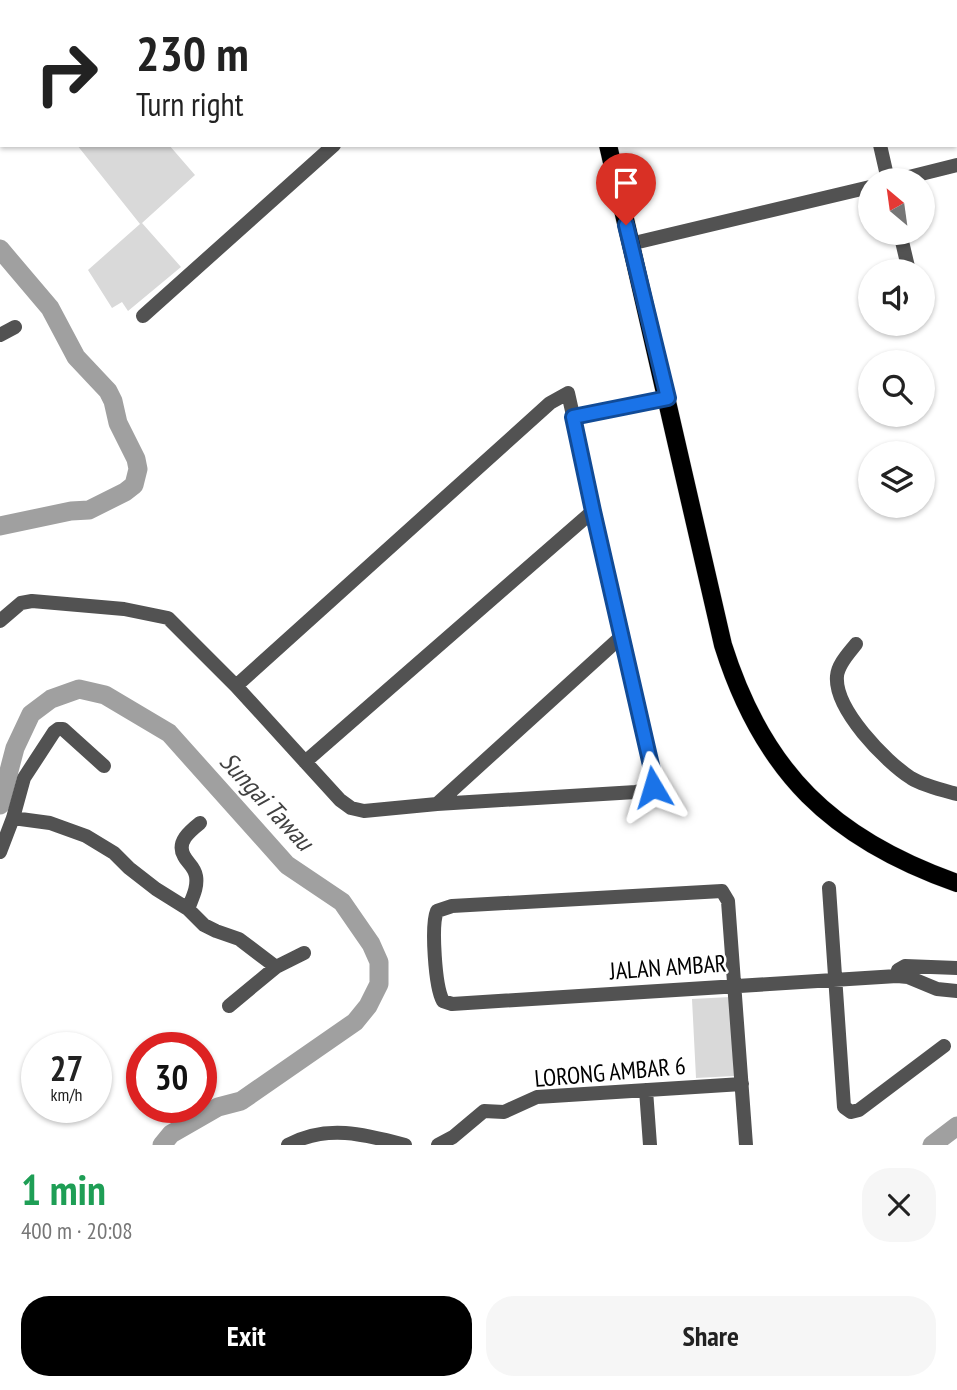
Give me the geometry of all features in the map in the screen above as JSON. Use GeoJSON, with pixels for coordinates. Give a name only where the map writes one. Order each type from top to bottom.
{"type":"FeatureCollection","features":[{"type":"Feature","properties":{"kind":"main road"},"geometry":{"type":"LineString","coordinates":[[608,147],[723,645],[741,696],[757,727],[784,768],[826,814],[891,855],[957,883]]}},
{"type":"Feature","properties":{"kind":"street"},"geometry":{"type":"LineString","coordinates":[[143,316],[332,147]]}},
{"type":"Feature","properties":{"kind":"street"},"geometry":{"type":"LineString","coordinates":[[880,147],[885,168]]}},
{"type":"Feature","properties":{"kind":"street"},"geometry":{"type":"LineString","coordinates":[[935,170],[957,165]]}},
{"type":"Feature","properties":{"kind":"street"},"geometry":{"type":"LineString","coordinates":[[631,244],[858,190]]}},
{"type":"Feature","properties":{"kind":"street"},"geometry":{"type":"LineString","coordinates":[[0,335],[15,327]]}},
{"type":"Feature","properties":{"kind":"street"},"geometry":{"type":"LineString","coordinates":[[0,621],[21,603],[32,601],[124,608],[168,618],[236,686],[340,800],[351,808],[364,811],[636,792],[653,787],[653,774],[568,393],[550,403],[236,686]]}},
{"type":"Feature","properties":{"kind":"street"},"geometry":{"type":"LineString","coordinates":[[573,417],[668,398]]}},
{"type":"Feature","properties":{"kind":"street"},"geometry":{"type":"LineString","coordinates":[[305,762],[593,511]]}},
{"type":"Feature","properties":{"kind":"street"},"geometry":{"type":"LineString","coordinates":[[437,804],[622,636]]}},
{"type":"Feature","properties":{"kind":"street"},"geometry":{"type":"LineString","coordinates":[[856,644],[837,673],[839,692],[853,719],[898,769],[914,780],[957,794]]}},
{"type":"Feature","properties":{"kind":"street"},"geometry":{"type":"LineString","coordinates":[[0,852],[24,778],[38,753],[58,729],[64,729],[104,766]]}},
{"type":"Feature","properties":{"kind":"street"},"geometry":{"type":"LineString","coordinates":[[13,818],[50,823],[86,836],[114,853],[156,889],[188,909],[204,925],[239,939],[276,967]]}},
{"type":"Feature","properties":{"kind":"street"},"geometry":{"type":"LineString","coordinates":[[188,909],[196,889],[196,878],[194,867],[183,855],[182,847],[187,833],[200,823]]}},
{"type":"Feature","properties":{"kind":"street"},"geometry":{"type":"LineString","coordinates":[[829,888],[844,1107],[851,1112],[859,1110],[944,1046]]}},
{"type":"Feature","properties":{"kind":"street","name":"JALAN AMBAR"},"geometry":{"type":"LineString","coordinates":[[735,986],[728,901],[725,893],[718,889],[443,907],[437,911],[434,923],[438,990],[443,1000],[453,1004],[897,976],[908,977],[937,989],[957,991]]}},
{"type":"Feature","properties":{"kind":"street"},"geometry":{"type":"LineString","coordinates":[[229,1006],[276,967],[304,953]]}},
{"type":"Feature","properties":{"kind":"street","name":"JALAN AMBAR"},"geometry":{"type":"LineString","coordinates":[[897,976],[898,970],[905,966],[957,968]]}},
{"type":"Feature","properties":{"kind":"street"},"geometry":{"type":"LineString","coordinates":[[735,986],[746,1145]]}},
{"type":"Feature","properties":{"kind":"street","name":"LORONG AMBAR 6"},"geometry":{"type":"LineString","coordinates":[[438,1145],[453,1137],[484,1111],[504,1112],[537,1097],[742,1084]]}},
{"type":"Feature","properties":{"kind":"street"},"geometry":{"type":"LineString","coordinates":[[646,1090],[650,1145]]}},
{"type":"Feature","properties":{"kind":"street"},"geometry":{"type":"LineString","coordinates":[[288,1145],[305,1136],[322,1132],[363,1134],[405,1145]]}},
{"type":"Feature","properties":{"kind":"shaded area"},"geometry":{"type":"Polygon","coordinates":[[[79,147],[171,147],[195,175],[142,223],[181,267],[128,311],[122,302],[112,308],[88,270],[140,224],[79,147]]]}},
{"type":"Feature","properties":{"kind":"shaded area"},"geometry":{"type":"Polygon","coordinates":[[[730,997],[734,1076],[696,1078],[692,999],[730,997]]]}},
{"type":"Feature","properties":{"kind":"waterway","name":"Sungai Tawau"},"geometry":{"type":"LineString","coordinates":[[0,249],[50,308],[76,357],[108,391],[118,423],[136,459],[138,469],[134,485],[89,510],[71,511],[0,526]]}},
{"type":"Feature","properties":{"kind":"waterway","name":"Sungai Tawau"},"geometry":{"type":"LineString","coordinates":[[0,805],[15,748],[31,714],[51,699],[79,689],[105,695],[169,733],[287,865],[342,902],[371,944],[379,962],[379,984],[368,1006],[355,1022],[241,1101],[218,1107],[171,1134],[162,1145]]}},
{"type":"Feature","properties":{"kind":"waterway","name":"Sungai Tawau"},"geometry":{"type":"LineString","coordinates":[[932,1145],[957,1126]]}},
{"type":"Feature","properties":{"kind":"route"},"geometry":{"type":"LineString","coordinates":[[626,225],[668,398],[573,417],[653,774],[653,787]]}}]}
